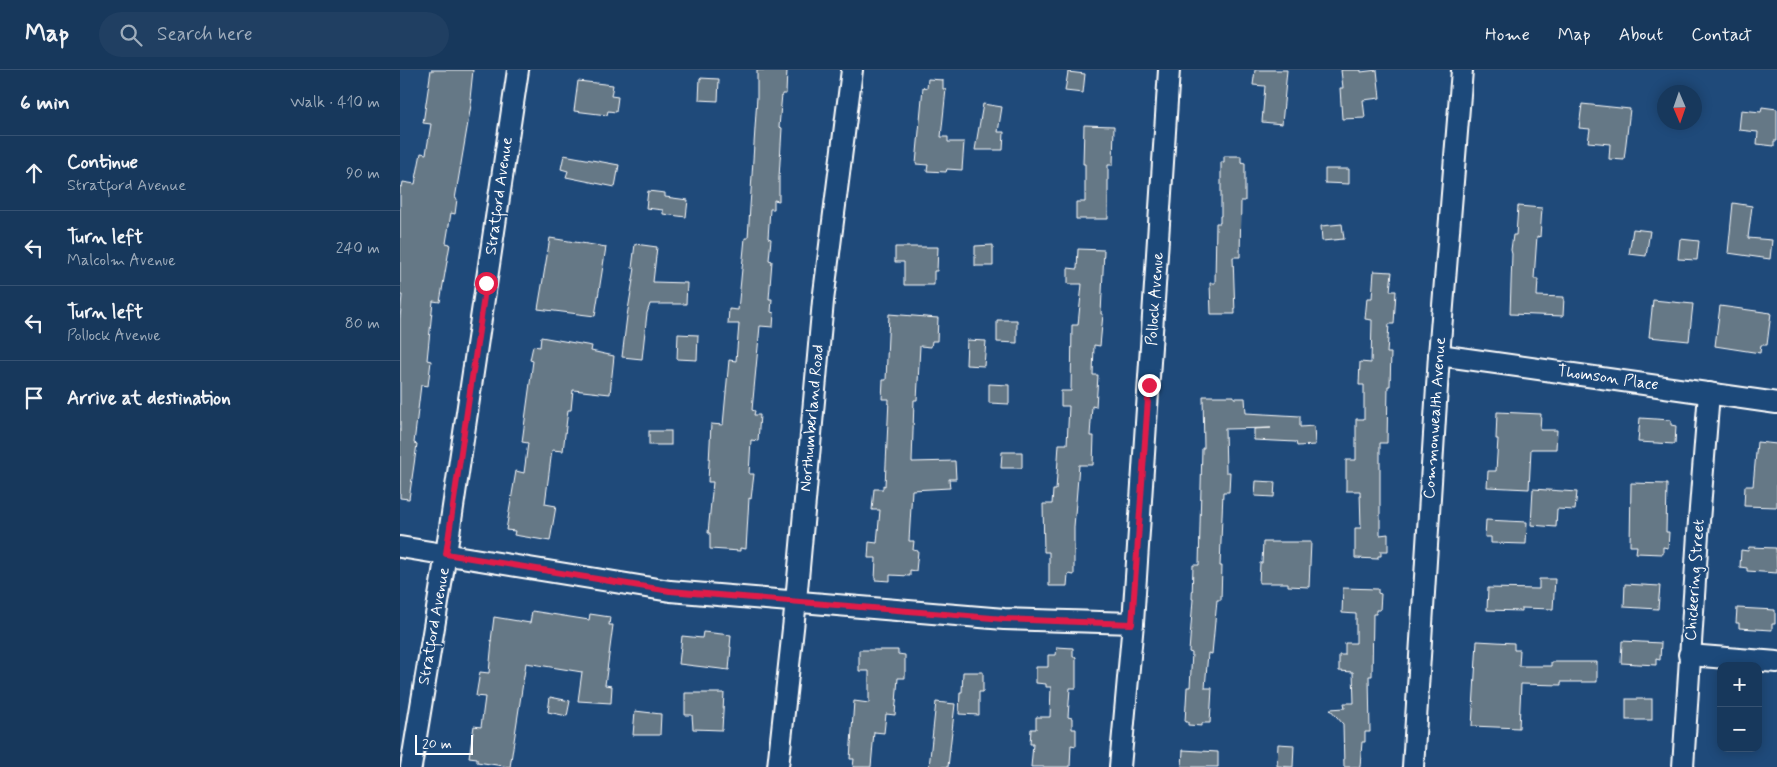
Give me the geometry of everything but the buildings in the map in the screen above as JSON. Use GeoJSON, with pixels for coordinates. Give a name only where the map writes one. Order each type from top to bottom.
{"type":"FeatureCollection","features":[{"type":"Feature","properties":{"kind":"street","name":"Stratford Avenue"},"geometry":{"type":"LineString","coordinates":[[410,767],[446,554],[518,70]]}},
{"type":"Feature","properties":{"kind":"street","name":"Northumberland Road"},"geometry":{"type":"LineString","coordinates":[[778,767],[796,601],[823,301],[852,70]]}},
{"type":"Feature","properties":{"kind":"street","name":"Pollock Avenue"},"geometry":{"type":"LineString","coordinates":[[1120,767],[1132,624],[1170,70]]}},
{"type":"Feature","properties":{"kind":"street","name":"Commonwealth Avenue"},"geometry":{"type":"LineString","coordinates":[[1413,767],[1439,355],[1462,70]]}},
{"type":"Feature","properties":{"kind":"street","name":"Thomson Place"},"geometry":{"type":"LineString","coordinates":[[1439,355],[1777,403]]}},
{"type":"Feature","properties":{"kind":"street","name":"Chickering Street"},"geometry":{"type":"LineString","coordinates":[[1683,767],[1689,655],[1709,393]]}},
{"type":"Feature","properties":{"kind":"street"},"geometry":{"type":"LineString","coordinates":[[400,547],[670,591],[1004,619],[1132,624]]}},
{"type":"Feature","properties":{"kind":"street"},"geometry":{"type":"LineString","coordinates":[[1689,655],[1777,662]]}},
{"type":"Feature","properties":{"kind":"route"},"geometry":{"type":"LineString","coordinates":[[486,283],[446,554],[670,591],[1004,619],[1132,624],[1149,385]]}}]}
